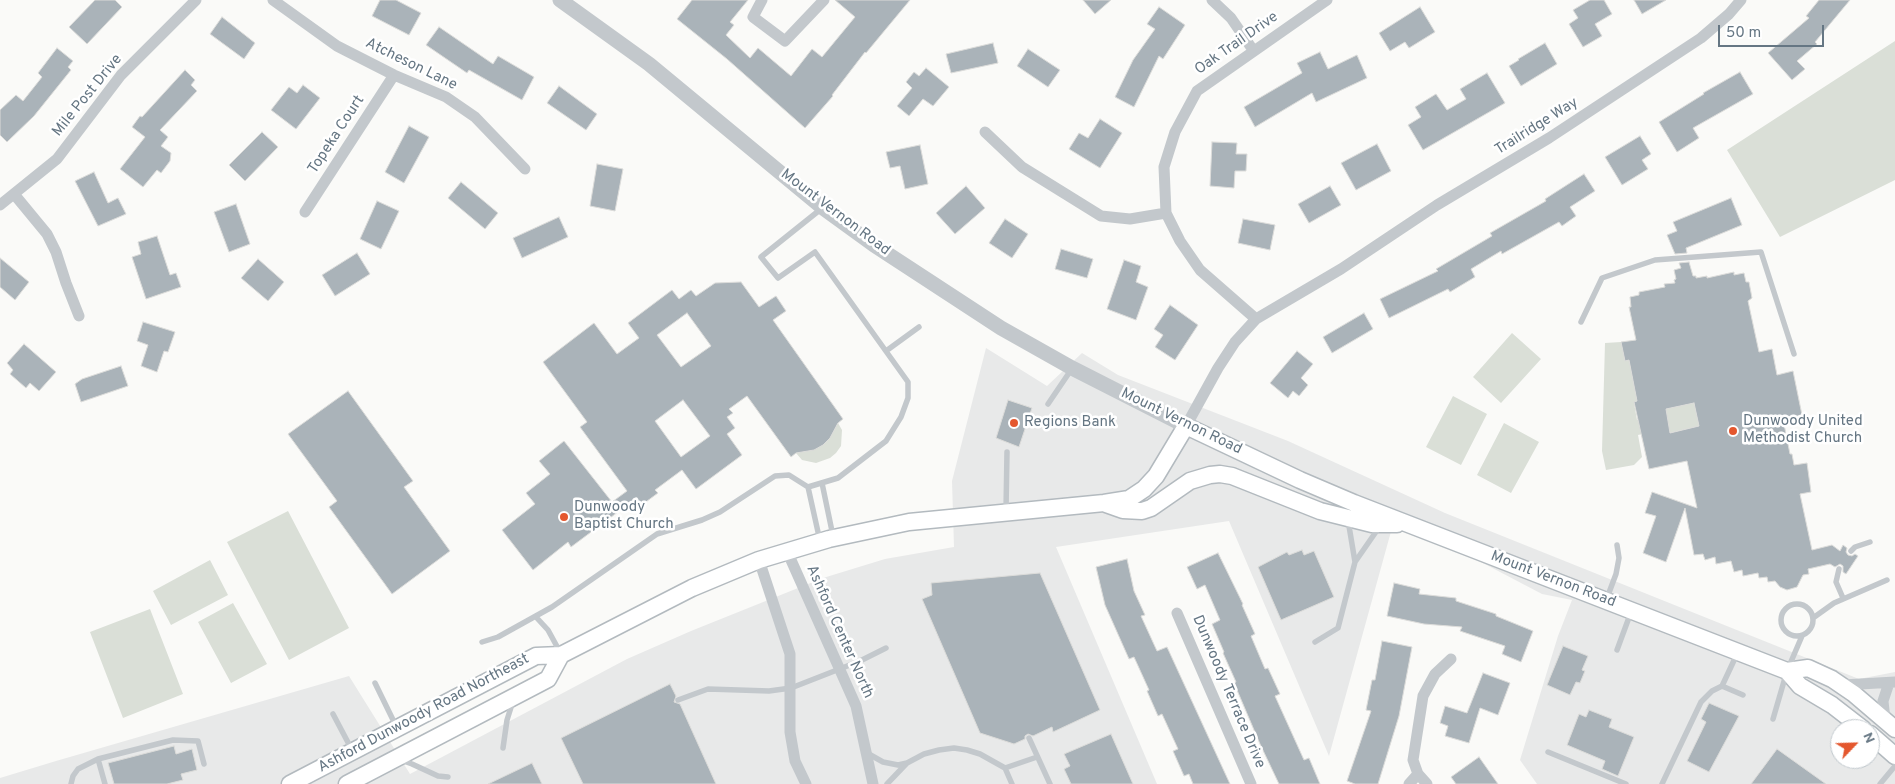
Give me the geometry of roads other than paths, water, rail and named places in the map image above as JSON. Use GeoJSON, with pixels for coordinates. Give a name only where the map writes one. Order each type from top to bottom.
{"type":"FeatureCollection","features":[{"type":"Feature","properties":{"kind":"main road","name":"Ashford Dunwoody Road Northeast"},"geometry":{"type":"LineString","coordinates":[[290,784],[536,656],[561,654],[692,588],[759,560],[827,539],[909,522],[1129,499],[1144,489],[1156,476],[1186,426]]}},
{"type":"Feature","properties":{"kind":"main road","name":"Mount Vernon Road"},"geometry":{"type":"LineString","coordinates":[[1186,426],[1300,480],[1408,524],[1787,671],[1800,686],[1832,705],[1851,719]]}},
{"type":"Feature","properties":{"kind":"main road"},"geometry":{"type":"LineString","coordinates":[[1104,503],[1123,510],[1142,512],[1152,508],[1190,481],[1220,474],[1232,476],[1320,512],[1381,524],[1408,524]]}},
{"type":"Feature","properties":{"kind":"main road","name":"Ashford Dunwoody Road Northeast"},"geometry":{"type":"LineString","coordinates":[[347,784],[548,679],[561,654]]}},
{"type":"Feature","properties":{"kind":"main road"},"geometry":{"type":"LineString","coordinates":[[1787,671],[1808,668],[1843,686],[1890,724]]}},
{"type":"Feature","properties":{"kind":"main road"},"geometry":{"type":"LineString","coordinates":[[1880,743],[1895,756]]}},
{"type":"Feature","properties":{"kind":"street","name":"Mile Post Drive"},"geometry":{"type":"LineString","coordinates":[[0,205],[57,159],[121,75],[196,0]]}},
{"type":"Feature","properties":{"kind":"street","name":"Atcheson Lane"},"geometry":{"type":"LineString","coordinates":[[273,0],[336,46],[394,75],[446,97],[475,117],[525,169]]}},
{"type":"Feature","properties":{"kind":"street","name":"Mount Vernon Road"},"geometry":{"type":"LineString","coordinates":[[560,0],[663,75],[823,208],[874,246],[1001,328],[1072,368],[1186,426]]}},
{"type":"Feature","properties":{"kind":"street"},"geometry":{"type":"LineString","coordinates":[[762,0],[753,17],[785,41],[824,0]]}},
{"type":"Feature","properties":{"kind":"street"},"geometry":{"type":"LineString","coordinates":[[1212,0],[1231,18],[1253,50]]}},
{"type":"Feature","properties":{"kind":"street","name":"Oak Trail Drive"},"geometry":{"type":"LineString","coordinates":[[1256,319],[1200,270],[1180,242],[1166,213],[1164,166],[1175,132],[1197,91],[1327,0]]}},
{"type":"Feature","properties":{"kind":"street","name":"Trailridge Way"},"geometry":{"type":"LineString","coordinates":[[1256,319],[1341,269],[1438,206],[1549,138],[1701,38],[1729,14],[1741,0]]}},
{"type":"Feature","properties":{"kind":"street","name":"Topeka Court"},"geometry":{"type":"LineString","coordinates":[[305,212],[394,75]]}},
{"type":"Feature","properties":{"kind":"street"},"geometry":{"type":"LineString","coordinates":[[985,132],[1022,167],[1101,216],[1130,219],[1166,213]]}},
{"type":"Feature","properties":{"kind":"street"},"geometry":{"type":"LineString","coordinates":[[14,194],[47,234],[56,252],[66,283],[80,316]]}},
{"type":"Feature","properties":{"kind":"street"},"geometry":{"type":"LineString","coordinates":[[1186,426],[1218,368],[1235,342],[1256,319]]}},
{"type":"Feature","properties":{"kind":"street","name":"Ashford Center North"},"geometry":{"type":"LineString","coordinates":[[786,551],[856,706],[873,784]]}},
{"type":"Feature","properties":{"kind":"street"},"geometry":{"type":"LineString","coordinates":[[759,560],[787,642],[791,664],[790,732],[792,751],[799,772],[806,784]]}},
{"type":"Feature","properties":{"kind":"street","name":"Dunwoody Terrace Drive"},"geometry":{"type":"LineString","coordinates":[[1177,613],[1251,784]]}},
{"type":"Feature","properties":{"kind":"street"},"geometry":{"type":"LineString","coordinates":[[1427,784],[1418,774],[1413,760],[1423,696],[1435,674],[1451,659]]}},
{"type":"Feature","properties":{"kind":"street"},"geometry":{"type":"LineString","coordinates":[[1843,686],[1892,682]]}},
{"type":"Feature","properties":{"kind":"street"},"geometry":{"type":"LineString","coordinates":[[1890,724],[1883,701],[1892,682]]}},
{"type":"Feature","properties":{"kind":"street"},"geometry":{"type":"LineString","coordinates":[[1409,784],[1418,774]]}},
{"type":"Feature","properties":{"kind":"lane"},"geometry":{"type":"LineString","coordinates":[[808,487],[838,478],[886,441],[901,417],[908,398],[908,382],[815,252],[778,278],[761,257],[823,208]]}},
{"type":"Feature","properties":{"kind":"lane"},"geometry":{"type":"LineString","coordinates":[[1581,322],[1602,278],[1655,260],[1761,252],[1794,354]]}},
{"type":"Feature","properties":{"kind":"lane"},"geometry":{"type":"LineString","coordinates":[[886,351],[920,327]]}},
{"type":"Feature","properties":{"kind":"lane"},"geometry":{"type":"LineString","coordinates":[[1048,404],[1072,368]]}},
{"type":"Feature","properties":{"kind":"lane"},"geometry":{"type":"LineString","coordinates":[[1006,512],[1007,452]]}},
{"type":"Feature","properties":{"kind":"lane"},"geometry":{"type":"LineString","coordinates":[[482,642],[498,637],[536,617],[657,534],[702,520],[720,512],[775,476],[789,475],[808,487],[827,539]]}},
{"type":"Feature","properties":{"kind":"lane"},"geometry":{"type":"LineString","coordinates":[[822,483],[827,539]]}},
{"type":"Feature","properties":{"kind":"lane"},"geometry":{"type":"LineString","coordinates":[[1347,518],[1355,562]]}},
{"type":"Feature","properties":{"kind":"lane"},"geometry":{"type":"LineString","coordinates":[[1316,642],[1338,628],[1355,562],[1381,524]]}},
{"type":"Feature","properties":{"kind":"lane"},"geometry":{"type":"LineString","coordinates":[[1851,551],[1855,547],[1870,542]]}},
{"type":"Feature","properties":{"kind":"lane"},"geometry":{"type":"LineString","coordinates":[[1606,600],[1616,574],[1619,558],[1618,545]]}},
{"type":"Feature","properties":{"kind":"lane"},"geometry":{"type":"LineString","coordinates":[[1839,569],[1836,582],[1843,598]]}},
{"type":"Feature","properties":{"kind":"lane"},"geometry":{"type":"LineString","coordinates":[[1813,618],[1843,598],[1886,580]]}},
{"type":"Feature","properties":{"kind":"lane"},"geometry":{"type":"LineString","coordinates":[[1773,719],[1787,671],[1802,636],[1811,630],[1813,625],[1810,610],[1801,604],[1790,606],[1783,613],[1782,624],[1787,633],[1792,636],[1802,636]]}},
{"type":"Feature","properties":{"kind":"lane"},"geometry":{"type":"LineString","coordinates":[[1617,650],[1632,610]]}},
{"type":"Feature","properties":{"kind":"lane"},"geometry":{"type":"LineString","coordinates":[[536,617],[548,630],[561,654]]}},
{"type":"Feature","properties":{"kind":"lane"},"geometry":{"type":"LineString","coordinates":[[678,700],[708,689],[769,691],[791,688],[840,669],[886,648]]}},
{"type":"Feature","properties":{"kind":"lane"},"geometry":{"type":"LineString","coordinates":[[1662,784],[1702,702],[1712,691],[1722,686],[1738,652]]}},
{"type":"Feature","properties":{"kind":"lane"},"geometry":{"type":"LineString","coordinates":[[375,683],[397,728]]}},
{"type":"Feature","properties":{"kind":"lane"},"geometry":{"type":"LineString","coordinates":[[1722,686],[1742,695]]}},
{"type":"Feature","properties":{"kind":"lane"},"geometry":{"type":"LineString","coordinates":[[503,748],[514,696]]}},
{"type":"Feature","properties":{"kind":"lane"},"geometry":{"type":"LineString","coordinates":[[333,714],[353,750]]}},
{"type":"Feature","properties":{"kind":"lane"},"geometry":{"type":"LineString","coordinates":[[1028,738],[1050,784]]}},
{"type":"Feature","properties":{"kind":"lane"},"geometry":{"type":"LineString","coordinates":[[71,784],[73,776],[78,769],[98,759],[173,740],[198,740],[204,764]]}},
{"type":"Feature","properties":{"kind":"lane"},"geometry":{"type":"LineString","coordinates":[[865,752],[883,762],[898,765],[907,763],[924,754],[954,748],[966,750],[980,754],[1005,768],[1012,784]]}},
{"type":"Feature","properties":{"kind":"lane"},"geometry":{"type":"LineString","coordinates":[[1548,752],[1626,784]]}},
{"type":"Feature","properties":{"kind":"lane"},"geometry":{"type":"LineString","coordinates":[[1005,768],[1037,757]]}},
{"type":"Feature","properties":{"kind":"lane"},"geometry":{"type":"LineString","coordinates":[[98,759],[105,784]]}},
{"type":"Feature","properties":{"kind":"lane"},"geometry":{"type":"LineString","coordinates":[[392,759],[412,764],[438,776],[448,777]]}},
{"type":"Feature","properties":{"kind":"lane"},"geometry":{"type":"LineString","coordinates":[[887,784],[907,763]]}},
{"type":"Feature","properties":{"kind":"lane"},"geometry":{"type":"LineString","coordinates":[[1880,784],[1895,766]]}},
{"type":"Feature","properties":{"kind":"place","name":"Regions Bank"},"geometry":{"type":"Point","coordinates":[1014,423]}},
{"type":"Feature","properties":{"kind":"place","name":"Dunwoody United Methodist Church"},"geometry":{"type":"Point","coordinates":[1733,431]}},
{"type":"Feature","properties":{"kind":"place","name":"Dunwoody Baptist Church"},"geometry":{"type":"Point","coordinates":[564,517]}}]}
